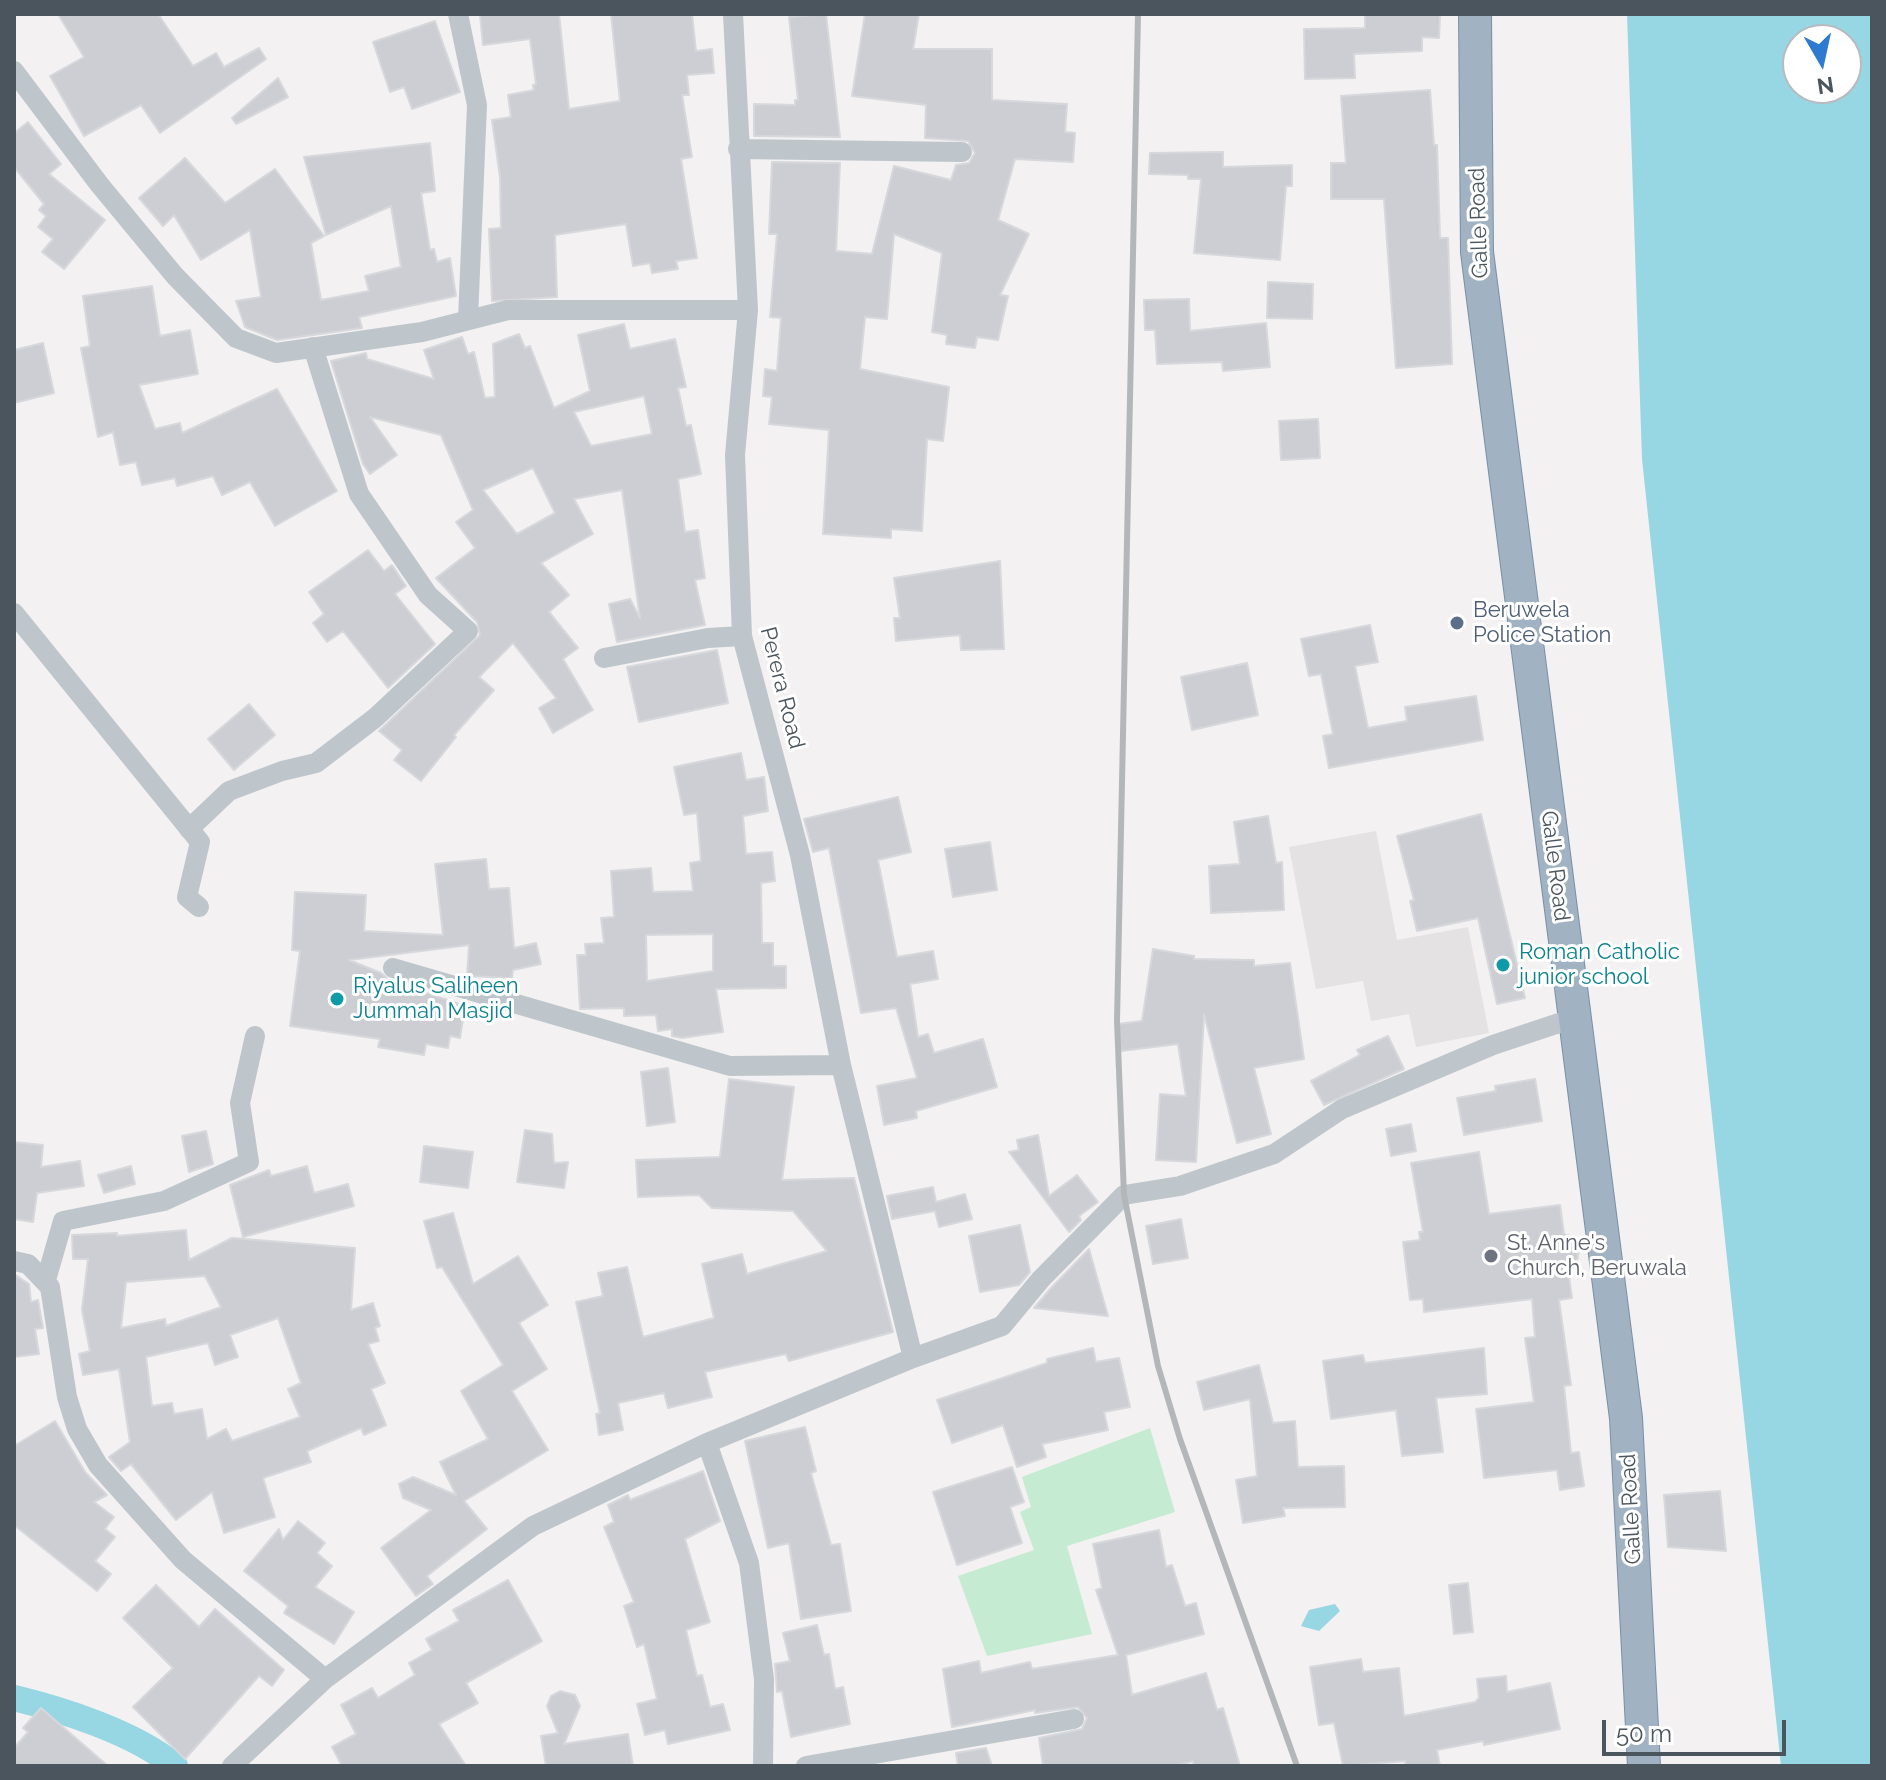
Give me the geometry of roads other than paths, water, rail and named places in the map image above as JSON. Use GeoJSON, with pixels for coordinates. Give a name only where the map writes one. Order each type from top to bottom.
{"type":"FeatureCollection","features":[{"type":"Feature","properties":{"kind":"highway","name":"Galle Road"},"geometry":{"type":"LineString","coordinates":[[1475,14],[1477,252],[1626,1418],[1644,1766]]}},
{"type":"Feature","properties":{"kind":"street"},"geometry":{"type":"LineString","coordinates":[[458,14],[477,105],[468,319]]}},
{"type":"Feature","properties":{"kind":"street","name":"Perera Road"},"geometry":{"type":"LineString","coordinates":[[733,14],[748,310],[735,455],[742,636],[800,855],[841,1065],[913,1358]]}},
{"type":"Feature","properties":{"kind":"street"},"geometry":{"type":"LineString","coordinates":[[14,71],[146,242],[236,338],[276,353],[422,332],[468,319],[530,309],[748,310]]}},
{"type":"Feature","properties":{"kind":"street"},"geometry":{"type":"LineString","coordinates":[[738,149],[962,152]]}},
{"type":"Feature","properties":{"kind":"street"},"geometry":{"type":"LineString","coordinates":[[189,829],[229,791],[277,763],[316,763],[375,718],[468,631],[428,595],[359,494],[313,347]]}},
{"type":"Feature","properties":{"kind":"street"},"geometry":{"type":"LineString","coordinates":[[14,613],[200,842],[187,897],[199,907]]}},
{"type":"Feature","properties":{"kind":"street"},"geometry":{"type":"LineString","coordinates":[[604,658],[695,640],[742,636]]}},
{"type":"Feature","properties":{"kind":"street"},"geometry":{"type":"LineString","coordinates":[[393,968],[730,1066],[841,1065]]}},
{"type":"Feature","properties":{"kind":"street"},"geometry":{"type":"LineString","coordinates":[[232,1766],[325,1679],[533,1526],[707,1443],[913,1358],[1002,1326],[1041,1279],[1124,1195],[1180,1186],[1274,1154],[1342,1109],[1493,1045],[1574,1018]]}},
{"type":"Feature","properties":{"kind":"street"},"geometry":{"type":"LineString","coordinates":[[46,1280],[63,1221],[164,1201],[249,1162],[240,1103],[255,1036]]}},
{"type":"Feature","properties":{"kind":"street"},"geometry":{"type":"LineString","coordinates":[[14,1261],[28,1264],[46,1280],[55,1309],[58,1352],[67,1397],[77,1429],[98,1465],[183,1560],[325,1679]]}},
{"type":"Feature","properties":{"kind":"street"},"geometry":{"type":"LineString","coordinates":[[707,1443],[749,1563],[764,1679],[763,1766]]}},
{"type":"Feature","properties":{"kind":"street"},"geometry":{"type":"LineString","coordinates":[[806,1766],[1074,1719]]}},
{"type":"Feature","properties":{"kind":"water"},"geometry":{"type":"Polygon","coordinates":[[[1627,14],[1872,14],[1872,1766],[1781,1766],[1642,459],[1627,14]]]}},
{"type":"Feature","properties":{"kind":"water"},"geometry":{"type":"Polygon","coordinates":[[[1335,1604],[1340,1611],[1319,1631],[1301,1626],[1309,1610],[1335,1604]]]}},
{"type":"Feature","properties":{"kind":"waterway"},"geometry":{"type":"LineString","coordinates":[[14,1698],[55,1709],[120,1733],[175,1766]]}},
{"type":"Feature","properties":{"kind":"railway"},"geometry":{"type":"LineString","coordinates":[[1138,14],[1117,1021],[1124,1195],[1158,1366],[1180,1439],[1297,1766]]}},
{"type":"Feature","properties":{"kind":"place","name":"Beruwela Police Station"},"geometry":{"type":"Point","coordinates":[1457,623]}},
{"type":"Feature","properties":{"kind":"place","name":"Roman Catholic junior school"},"geometry":{"type":"Point","coordinates":[1503,965]}},
{"type":"Feature","properties":{"kind":"place","name":"Riyalus Saliheen Jummah Masjid"},"geometry":{"type":"Point","coordinates":[337,999]}},
{"type":"Feature","properties":{"kind":"place","name":"St. Anne's Church, Beruwala"},"geometry":{"type":"Point","coordinates":[1491,1256]}}]}
